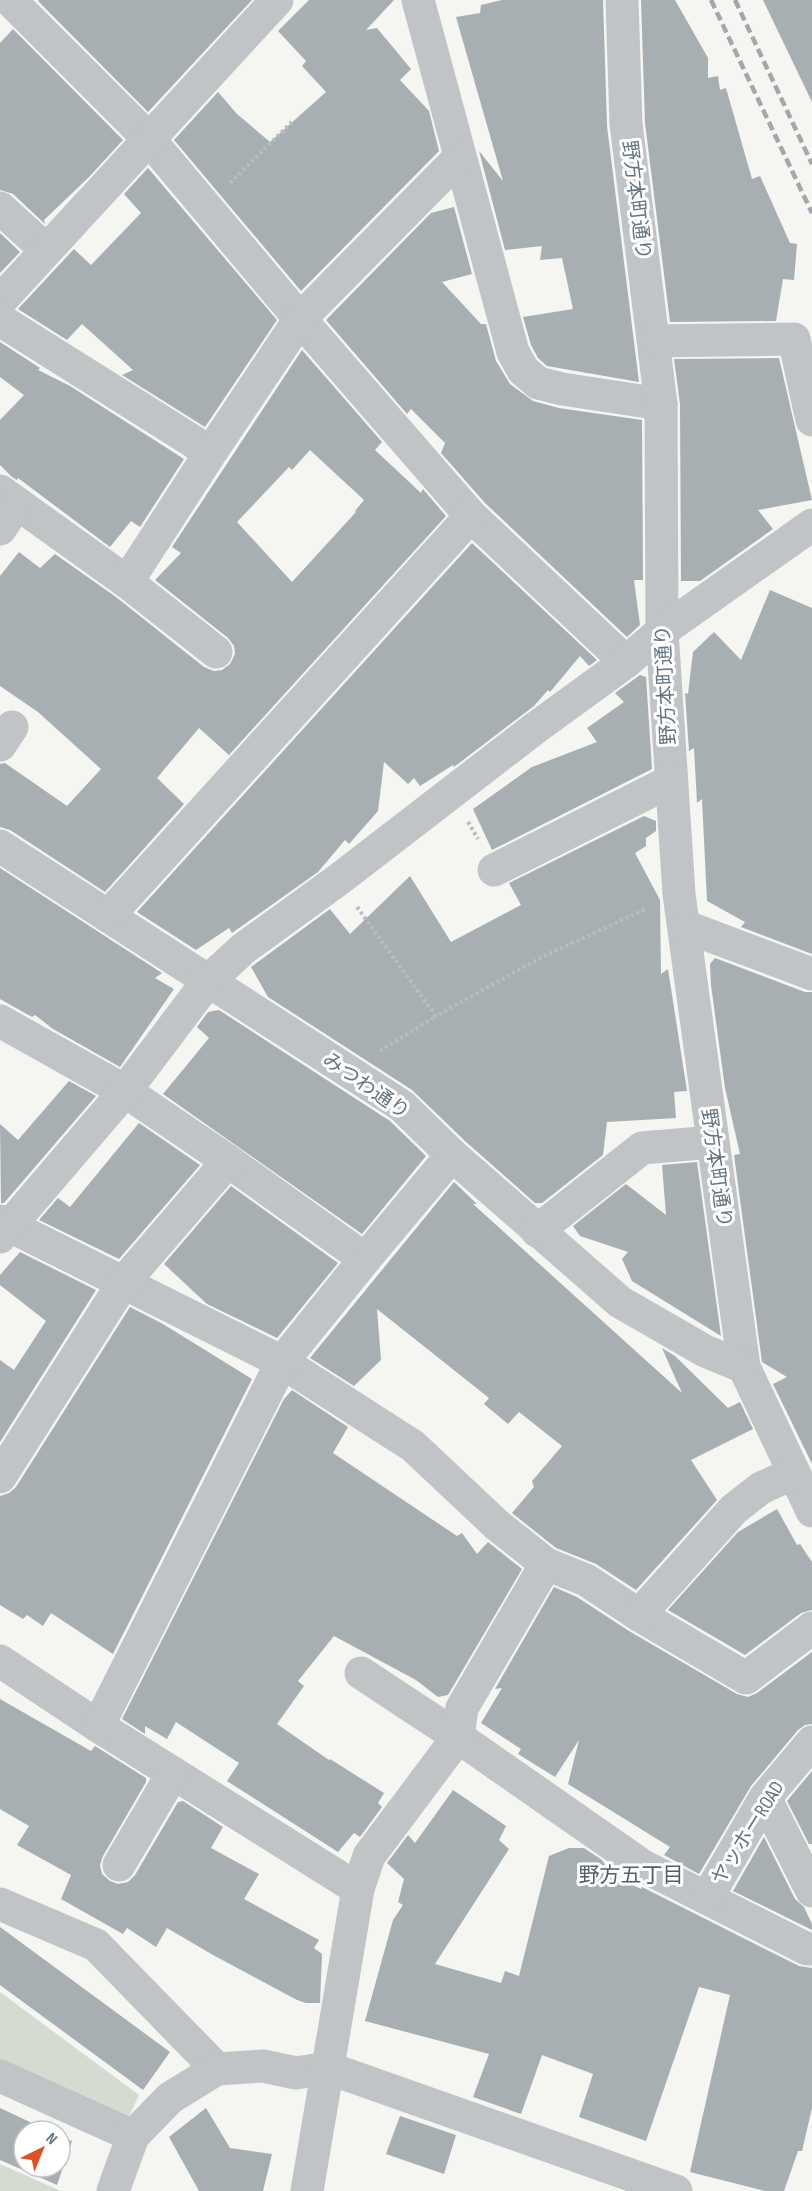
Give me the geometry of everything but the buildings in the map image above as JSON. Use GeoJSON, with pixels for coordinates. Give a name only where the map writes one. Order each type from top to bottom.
{"type":"FeatureCollection","features":[{"type":"Feature","properties":{"kind":"street"},"geometry":{"type":"LineString","coordinates":[[10,0],[148,138],[300,320],[471,516],[626,662]]}},
{"type":"Feature","properties":{"kind":"street"},"geometry":{"type":"LineString","coordinates":[[0,301],[277,0]]}},
{"type":"Feature","properties":{"kind":"street","name":"野方本町通り"},"geometry":{"type":"LineString","coordinates":[[622,0],[626,124],[661,404],[662,631],[679,894],[744,1367],[812,1511]]}},
{"type":"Feature","properties":{"kind":"street"},"geometry":{"type":"LineString","coordinates":[[421,1],[460,157],[513,352],[522,370],[538,383],[562,390],[661,404]]}},
{"type":"Feature","properties":{"kind":"street"},"geometry":{"type":"LineString","coordinates":[[127,582],[300,320],[460,157]]}},
{"type":"Feature","properties":{"kind":"street"},"geometry":{"type":"LineString","coordinates":[[0,208],[46,250]]}},
{"type":"Feature","properties":{"kind":"street"},"geometry":{"type":"LineString","coordinates":[[0,320],[185,436],[209,455]]}},
{"type":"Feature","properties":{"kind":"street"},"geometry":{"type":"LineString","coordinates":[[654,341],[794,339],[812,420]]}},
{"type":"Feature","properties":{"kind":"street"},"geometry":{"type":"LineString","coordinates":[[6,508],[127,582],[216,652]]}},
{"type":"Feature","properties":{"kind":"street"},"geometry":{"type":"LineString","coordinates":[[108,916],[471,516]]}},
{"type":"Feature","properties":{"kind":"street"},"geometry":{"type":"LineString","coordinates":[[812,525],[662,631],[626,662],[534,729],[338,880],[244,948],[208,981],[125,1091],[3,1229],[123,1283],[282,1362],[413,1446],[497,1525],[546,1564],[586,1580],[639,1615],[746,1678],[812,1628]]}},
{"type":"Feature","properties":{"kind":"street"},"geometry":{"type":"LineString","coordinates":[[494,870],[671,781]]}},
{"type":"Feature","properties":{"kind":"street","name":"みつわ通り"},"geometry":{"type":"LineString","coordinates":[[0,846],[402,1106],[452,1155],[620,1302],[705,1351],[744,1367]]}},
{"type":"Feature","properties":{"kind":"street"},"geometry":{"type":"LineString","coordinates":[[684,926],[812,974]]}},
{"type":"Feature","properties":{"kind":"street"},"geometry":{"type":"LineString","coordinates":[[0,1021],[125,1091],[228,1161],[364,1259]]}},
{"type":"Feature","properties":{"kind":"street"},"geometry":{"type":"LineString","coordinates":[[537,1231],[642,1148],[713,1142]]}},
{"type":"Feature","properties":{"kind":"street"},"geometry":{"type":"LineString","coordinates":[[98,1726],[282,1362],[364,1259],[452,1155]]}},
{"type":"Feature","properties":{"kind":"street"},"geometry":{"type":"LineString","coordinates":[[0,1477],[123,1283],[228,1161]]}},
{"type":"Feature","properties":{"kind":"street"},"geometry":{"type":"LineString","coordinates":[[639,1615],[734,1509],[761,1488],[794,1473]]}},
{"type":"Feature","properties":{"kind":"street"},"geometry":{"type":"LineString","coordinates":[[307,2191],[358,1889],[369,1857],[458,1737],[462,1708],[546,1564]]}},
{"type":"Feature","properties":{"kind":"street"},"geometry":{"type":"LineString","coordinates":[[0,1661],[98,1726],[358,1889]]}},
{"type":"Feature","properties":{"kind":"street"},"geometry":{"type":"LineString","coordinates":[[361,1673],[458,1737],[643,1866],[807,1949],[812,1949]]}},
{"type":"Feature","properties":{"kind":"street","name":"ヤッホーROAD"},"geometry":{"type":"LineString","coordinates":[[707,1898],[765,1798],[812,1742]]}},
{"type":"Feature","properties":{"kind":"street"},"geometry":{"type":"LineString","coordinates":[[119,1865],[173,1773]]}},
{"type":"Feature","properties":{"kind":"street"},"geometry":{"type":"LineString","coordinates":[[765,1798],[812,1891]]}},
{"type":"Feature","properties":{"kind":"street"},"geometry":{"type":"LineString","coordinates":[[0,1904],[96,1945],[217,2068]]}},
{"type":"Feature","properties":{"kind":"street"},"geometry":{"type":"LineString","coordinates":[[112,2191],[133,2136],[170,2098],[217,2068],[263,2066],[296,2073],[328,2068],[676,2191]]}},
{"type":"Feature","properties":{"kind":"street"},"geometry":{"type":"LineString","coordinates":[[0,2076],[133,2136]]}},
{"type":"Feature","properties":{"kind":"path"},"geometry":{"type":"LineString","coordinates":[[206,207],[292,122]]}},
{"type":"Feature","properties":{"kind":"path"},"geometry":{"type":"LineString","coordinates":[[452,792],[494,870]]}},
{"type":"Feature","properties":{"kind":"path"},"geometry":{"type":"LineString","coordinates":[[338,880],[436,1016]]}},
{"type":"Feature","properties":{"kind":"path"},"geometry":{"type":"LineString","coordinates":[[347,1071],[436,1016],[540,958],[679,894]]}},
{"type":"Feature","properties":{"kind":"shaded area"},"geometry":{"type":"Polygon","coordinates":[[[0,1992],[139,2095],[126,2123],[0,2064],[0,1992]]]}},
{"type":"Feature","properties":{"kind":"shaded area"},"geometry":{"type":"Polygon","coordinates":[[[0,2164],[12,2169],[12,2179],[34,2179],[61,2191],[0,2191],[0,2164]]]}},
{"type":"Feature","properties":{"kind":"railway"},"geometry":{"type":"LineString","coordinates":[[711,0],[812,213]]}},
{"type":"Feature","properties":{"kind":"railway"},"geometry":{"type":"LineString","coordinates":[[735,0],[812,164]]}},
{"type":"Feature","properties":{"kind":"district","name":"野方五丁目"},"geometry":{"type":"Point","coordinates":[631,1875]}}]}
